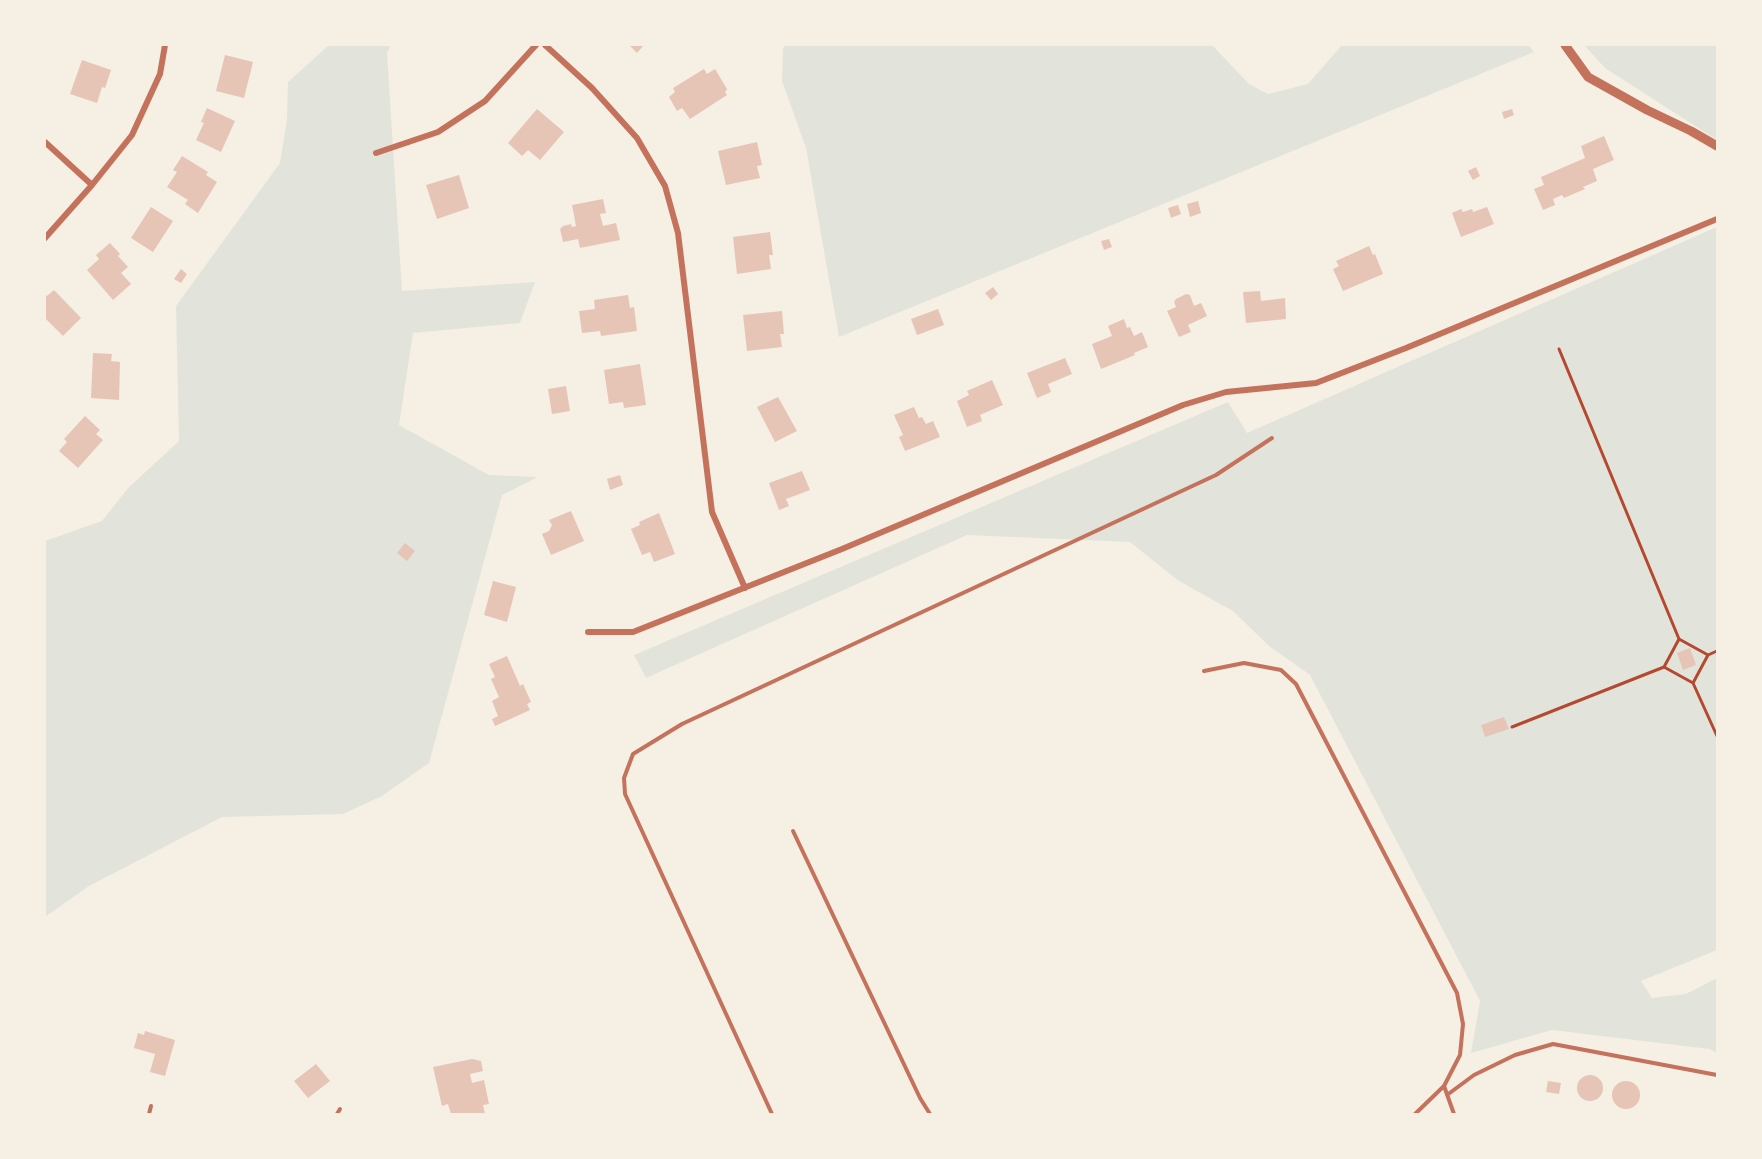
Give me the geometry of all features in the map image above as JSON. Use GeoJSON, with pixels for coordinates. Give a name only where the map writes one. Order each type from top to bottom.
{"type":"FeatureCollection","features":[{"type":"Feature","properties":{"kind":"street"},"geometry":{"type":"LineString","coordinates":[[45,238],[132,135],[160,74],[165,45]]}},
{"type":"Feature","properties":{"kind":"street"},"geometry":{"type":"LineString","coordinates":[[376,153],[438,132],[485,101],[536,45]]}},
{"type":"Feature","properties":{"kind":"street"},"geometry":{"type":"LineString","coordinates":[[545,45],[592,88],[637,138],[665,186],[678,233],[712,512],[746,588]]}},
{"type":"Feature","properties":{"kind":"street"},"geometry":{"type":"LineString","coordinates":[[1565,45],[1588,77],[1717,146]]}},
{"type":"Feature","properties":{"kind":"street"},"geometry":{"type":"LineString","coordinates":[[45,142],[92,185]]}},
{"type":"Feature","properties":{"kind":"street"},"geometry":{"type":"LineString","coordinates":[[588,632],[633,632],[842,549],[1183,405],[1226,392],[1316,384],[1717,219]]}},
{"type":"Feature","properties":{"kind":"lane"},"geometry":{"type":"LineString","coordinates":[[772,1114],[625,794],[624,778],[633,754],[682,724],[1216,475],[1272,438]]}},
{"type":"Feature","properties":{"kind":"lane"},"geometry":{"type":"LineString","coordinates":[[1204,671],[1244,663],[1281,670],[1296,684],[1457,993],[1464,1024],[1460,1055],[1444,1086],[1415,1114]]}},
{"type":"Feature","properties":{"kind":"lane"},"geometry":{"type":"LineString","coordinates":[[793,831],[920,1098],[930,1114]]}},
{"type":"Feature","properties":{"kind":"lane"},"geometry":{"type":"LineString","coordinates":[[1447,1095],[1474,1075],[1515,1055],[1553,1044],[1717,1075]]}},
{"type":"Feature","properties":{"kind":"lane"},"geometry":{"type":"LineString","coordinates":[[1444,1086],[1454,1114]]}},
{"type":"Feature","properties":{"kind":"lane"},"geometry":{"type":"LineString","coordinates":[[149,1114],[151,1106]]}},
{"type":"Feature","properties":{"kind":"lane"},"geometry":{"type":"LineString","coordinates":[[337,1114],[340,1109]]}},
{"type":"Feature","properties":{"kind":"path"},"geometry":{"type":"LineString","coordinates":[[1559,349],[1679,639],[1708,655]]}},
{"type":"Feature","properties":{"kind":"path"},"geometry":{"type":"LineString","coordinates":[[1512,727],[1664,668],[1679,639]]}},
{"type":"Feature","properties":{"kind":"path"},"geometry":{"type":"LineString","coordinates":[[1693,683],[1708,655],[1717,651]]}},
{"type":"Feature","properties":{"kind":"path"},"geometry":{"type":"LineString","coordinates":[[1664,668],[1693,683],[1717,736]]}},
{"type":"Feature","properties":{"kind":"shaded area"},"geometry":{"type":"Polygon","coordinates":[[[329,45],[391,45],[387,53],[402,291],[535,282],[520,323],[413,333],[399,425],[489,475],[538,477],[502,495],[429,763],[382,796],[343,814],[222,817],[89,886],[45,917],[45,541],[102,521],[128,488],[179,441],[176,306],[280,163],[287,119],[288,82],[329,45]]]}},
{"type":"Feature","properties":{"kind":"shaded area"},"geometry":{"type":"Polygon","coordinates":[[[786,45],[1212,45],[1249,84],[1268,94],[1308,84],[1342,45],[1528,45],[1534,52],[839,337],[806,148],[782,81],[783,48],[786,45]]]}},
{"type":"Feature","properties":{"kind":"shaded area"},"geometry":{"type":"Polygon","coordinates":[[[1584,45],[1717,45],[1717,140],[1605,68],[1584,45]]]}},
{"type":"Feature","properties":{"kind":"shaded area"},"geometry":{"type":"Polygon","coordinates":[[[1717,227],[1717,950],[1641,981],[1652,998],[1686,994],[1717,978],[1717,1053],[1709,1049],[1552,1030],[1471,1053],[1480,1001],[1310,675],[1269,646],[1233,611],[1179,581],[1130,542],[967,535],[646,678],[634,655],[1228,402],[1247,433],[1717,227]]]}},
{"type":"Feature","properties":{"kind":"building"},"geometry":{"type":"Polygon","coordinates":[[[629,45],[644,45],[637,53],[629,45]]]}},
{"type":"Feature","properties":{"kind":"building"},"geometry":{"type":"Polygon","coordinates":[[[225,55],[253,62],[244,98],[216,91],[225,55]]]}},
{"type":"Feature","properties":{"kind":"building"},"geometry":{"type":"Polygon","coordinates":[[[82,60],[111,70],[97,103],[70,94],[82,60]]]}},
{"type":"Feature","properties":{"kind":"building"},"geometry":{"type":"Polygon","coordinates":[[[704,69],[707,74],[715,69],[727,89],[725,92],[727,95],[690,119],[682,108],[677,111],[669,97],[675,92],[673,88],[704,69]]]}},
{"type":"Feature","properties":{"kind":"building"},"geometry":{"type":"Polygon","coordinates":[[[207,108],[235,121],[221,152],[196,140],[204,123],[201,122],[207,108]]]}},
{"type":"Feature","properties":{"kind":"building"},"geometry":{"type":"Polygon","coordinates":[[[537,109],[564,132],[540,160],[528,150],[522,156],[508,143],[537,109]]]}},
{"type":"Feature","properties":{"kind":"building"},"geometry":{"type":"Polygon","coordinates":[[[1512,109],[1514,115],[1504,119],[1502,112],[1512,109]]]}},
{"type":"Feature","properties":{"kind":"building"},"geometry":{"type":"Polygon","coordinates":[[[1604,136],[1614,160],[1593,169],[1597,181],[1564,198],[1562,195],[1553,199],[1555,205],[1543,210],[1534,189],[1544,185],[1541,177],[1585,158],[1581,146],[1604,136]]]}},
{"type":"Feature","properties":{"kind":"building"},"geometry":{"type":"Polygon","coordinates":[[[757,142],[762,165],[757,166],[760,178],[726,185],[718,151],[757,142]]]}},
{"type":"Feature","properties":{"kind":"building"},"geometry":{"type":"Polygon","coordinates":[[[182,156],[208,172],[206,175],[217,182],[198,213],[185,204],[188,200],[167,187],[177,172],[173,170],[182,156]]]}},
{"type":"Feature","properties":{"kind":"building"},"geometry":{"type":"Polygon","coordinates":[[[1476,167],[1480,176],[1473,180],[1468,171],[1476,167]]]}},
{"type":"Feature","properties":{"kind":"building"},"geometry":{"type":"Polygon","coordinates":[[[459,175],[469,208],[437,219],[426,185],[459,175]]]}},
{"type":"Feature","properties":{"kind":"building"},"geometry":{"type":"Polygon","coordinates":[[[603,199],[606,213],[600,214],[603,226],[616,223],[620,240],[580,248],[578,239],[563,242],[560,229],[571,224],[572,227],[576,226],[572,205],[603,199]]]}},
{"type":"Feature","properties":{"kind":"building"},"geometry":{"type":"Polygon","coordinates":[[[1198,201],[1201,213],[1190,217],[1187,204],[1198,201]]]}},
{"type":"Feature","properties":{"kind":"building"},"geometry":{"type":"Polygon","coordinates":[[[1178,205],[1181,214],[1171,218],[1168,208],[1178,205]]]}},
{"type":"Feature","properties":{"kind":"building"},"geometry":{"type":"Polygon","coordinates":[[[151,207],[173,221],[153,252],[131,238],[151,207]]]}},
{"type":"Feature","properties":{"kind":"building"},"geometry":{"type":"Polygon","coordinates":[[[1487,207],[1494,224],[1461,237],[1452,213],[1461,209],[1463,212],[1472,209],[1473,212],[1487,207]]]}},
{"type":"Feature","properties":{"kind":"building"},"geometry":{"type":"Polygon","coordinates":[[[770,232],[773,255],[769,255],[771,269],[737,274],[733,237],[770,232]]]}},
{"type":"Feature","properties":{"kind":"building"},"geometry":{"type":"Polygon","coordinates":[[[1109,239],[1112,247],[1104,250],[1101,241],[1109,239]]]}},
{"type":"Feature","properties":{"kind":"building"},"geometry":{"type":"Polygon","coordinates":[[[110,243],[128,267],[121,273],[131,284],[113,300],[87,270],[99,259],[96,255],[110,243]]]}},
{"type":"Feature","properties":{"kind":"building"},"geometry":{"type":"Polygon","coordinates":[[[1369,246],[1383,274],[1343,291],[1333,269],[1339,266],[1336,261],[1369,246]]]}},
{"type":"Feature","properties":{"kind":"building"},"geometry":{"type":"Polygon","coordinates":[[[181,269],[187,274],[181,283],[174,279],[181,269]]]}},
{"type":"Feature","properties":{"kind":"building"},"geometry":{"type":"Polygon","coordinates":[[[993,287],[998,294],[991,300],[985,293],[993,287]]]}},
{"type":"Feature","properties":{"kind":"building"},"geometry":{"type":"Polygon","coordinates":[[[54,290],[81,318],[63,336],[45,318],[45,294],[47,296],[54,290]]]}},
{"type":"Feature","properties":{"kind":"building"},"geometry":{"type":"Polygon","coordinates":[[[1260,291],[1261,301],[1285,298],[1286,319],[1246,323],[1243,292],[1260,291]]]}},
{"type":"Feature","properties":{"kind":"building"},"geometry":{"type":"Polygon","coordinates":[[[1186,294],[1190,295],[1194,306],[1201,303],[1207,316],[1188,325],[1191,332],[1179,337],[1167,311],[1176,307],[1174,302],[1176,299],[1186,294]]]}},
{"type":"Feature","properties":{"kind":"building"},"geometry":{"type":"Polygon","coordinates":[[[628,295],[630,308],[634,307],[637,331],[601,336],[600,331],[582,333],[579,311],[595,309],[594,300],[628,295]]]}},
{"type":"Feature","properties":{"kind":"building"},"geometry":{"type":"Polygon","coordinates":[[[938,309],[944,325],[917,335],[911,319],[938,309]]]}},
{"type":"Feature","properties":{"kind":"building"},"geometry":{"type":"Polygon","coordinates":[[[782,311],[784,334],[780,334],[782,347],[747,351],[743,315],[782,311]]]}},
{"type":"Feature","properties":{"kind":"building"},"geometry":{"type":"Polygon","coordinates":[[[1124,319],[1127,328],[1130,327],[1134,336],[1142,332],[1148,347],[1101,369],[1092,344],[1112,336],[1108,326],[1124,319]]]}},
{"type":"Feature","properties":{"kind":"building"},"geometry":{"type":"Polygon","coordinates":[[[93,353],[112,354],[111,361],[120,362],[119,400],[91,398],[93,353]]]}},
{"type":"Feature","properties":{"kind":"building"},"geometry":{"type":"Polygon","coordinates":[[[1065,358],[1072,374],[1048,384],[1051,392],[1037,398],[1027,373],[1065,358]]]}},
{"type":"Feature","properties":{"kind":"building"},"geometry":{"type":"Polygon","coordinates":[[[640,364],[646,405],[624,408],[623,402],[609,404],[604,370],[640,364]]]}},
{"type":"Feature","properties":{"kind":"building"},"geometry":{"type":"Polygon","coordinates":[[[992,380],[1003,405],[980,415],[982,421],[967,427],[957,401],[969,395],[967,391],[992,380]]]}},
{"type":"Feature","properties":{"kind":"building"},"geometry":{"type":"Polygon","coordinates":[[[566,386],[570,411],[552,414],[548,389],[566,386]]]}},
{"type":"Feature","properties":{"kind":"building"},"geometry":{"type":"Polygon","coordinates":[[[778,397],[797,431],[775,442],[757,407],[778,397]]]}},
{"type":"Feature","properties":{"kind":"building"},"geometry":{"type":"Polygon","coordinates":[[[914,407],[919,418],[922,417],[926,424],[933,421],[940,437],[905,451],[899,437],[903,435],[894,415],[914,407]]]}},
{"type":"Feature","properties":{"kind":"building"},"geometry":{"type":"Polygon","coordinates":[[[85,416],[100,430],[96,434],[103,440],[78,468],[59,451],[67,442],[64,439],[85,416]]]}},
{"type":"Feature","properties":{"kind":"building"},"geometry":{"type":"Polygon","coordinates":[[[802,471],[810,490],[786,499],[789,506],[779,510],[769,483],[802,471]]]}},
{"type":"Feature","properties":{"kind":"building"},"geometry":{"type":"Polygon","coordinates":[[[620,475],[623,485],[610,490],[607,479],[620,475]]]}},
{"type":"Feature","properties":{"kind":"building"},"geometry":{"type":"Polygon","coordinates":[[[571,511],[584,541],[551,555],[542,534],[549,531],[552,525],[549,520],[571,511]]]}},
{"type":"Feature","properties":{"kind":"building"},"geometry":{"type":"Polygon","coordinates":[[[659,513],[675,554],[654,562],[650,552],[642,555],[631,529],[640,525],[639,522],[659,513]]]}},
{"type":"Feature","properties":{"kind":"building"},"geometry":{"type":"Polygon","coordinates":[[[405,543],[415,551],[407,561],[397,553],[405,543]]]}},
{"type":"Feature","properties":{"kind":"building"},"geometry":{"type":"Polygon","coordinates":[[[493,581],[516,587],[507,622],[484,615],[493,581]]]}},
{"type":"Feature","properties":{"kind":"building"},"geometry":{"type":"Polygon","coordinates":[[[1690,648],[1696,665],[1683,670],[1677,653],[1690,648]]]}},
{"type":"Feature","properties":{"kind":"building"},"geometry":{"type":"Polygon","coordinates":[[[507,656],[520,686],[523,684],[531,702],[527,704],[530,710],[495,726],[492,719],[498,716],[492,701],[499,697],[491,679],[495,677],[489,664],[507,656]]]}},
{"type":"Feature","properties":{"kind":"building"},"geometry":{"type":"Polygon","coordinates":[[[1504,717],[1509,729],[1485,737],[1481,725],[1504,717]]]}},
{"type":"Feature","properties":{"kind":"building"},"geometry":{"type":"Polygon","coordinates":[[[145,1031],[175,1040],[165,1076],[150,1072],[155,1054],[134,1048],[138,1033],[144,1035],[145,1031]]]}},
{"type":"Feature","properties":{"kind":"building"},"geometry":{"type":"Polygon","coordinates":[[[472,1059],[481,1061],[483,1071],[470,1074],[472,1083],[484,1080],[489,1104],[483,1105],[485,1114],[451,1114],[448,1104],[442,1106],[433,1067],[472,1059]]]}},
{"type":"Feature","properties":{"kind":"building"},"geometry":{"type":"Polygon","coordinates":[[[316,1064],[330,1081],[308,1098],[294,1081],[316,1064]]]}},
{"type":"Feature","properties":{"kind":"building"},"geometry":{"type":"Polygon","coordinates":[[[1590,1075],[1599,1079],[1603,1088],[1599,1097],[1590,1101],[1581,1097],[1577,1088],[1581,1079],[1590,1075]]]}},
{"type":"Feature","properties":{"kind":"building"},"geometry":{"type":"Polygon","coordinates":[[[1548,1081],[1561,1083],[1559,1094],[1546,1092],[1548,1081]]]}},
{"type":"Feature","properties":{"kind":"building"},"geometry":{"type":"Polygon","coordinates":[[[1626,1081],[1636,1085],[1640,1095],[1636,1105],[1626,1109],[1616,1105],[1612,1095],[1616,1085],[1626,1081]]]}}]}
